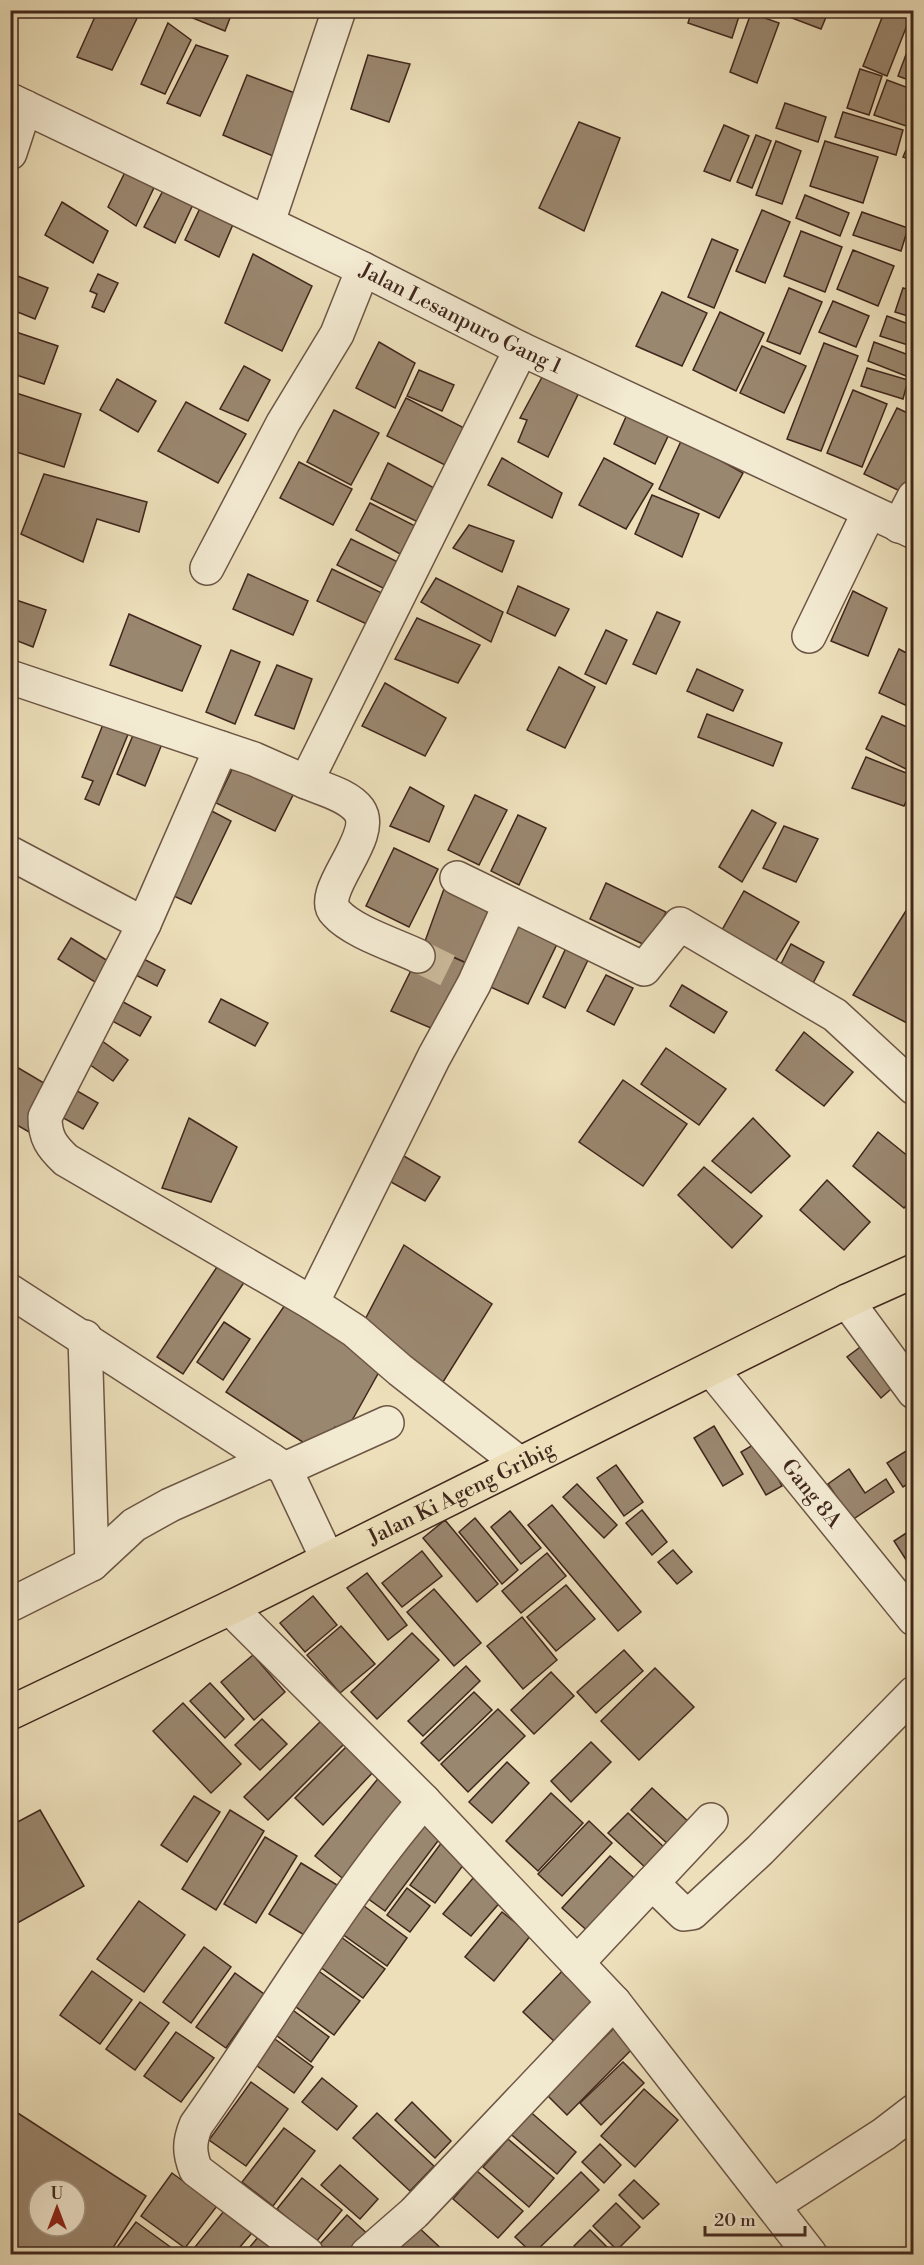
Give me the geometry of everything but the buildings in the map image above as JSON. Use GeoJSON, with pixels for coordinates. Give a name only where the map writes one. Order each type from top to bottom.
{"type":"FeatureCollection","features":[{"type":"Feature","properties":{"kind":"main road","name":"Jalan Ki Ageng Gribig"},"geometry":{"type":"LineString","coordinates":[[10,1713],[230,1608],[847,1301],[914,1271]]}},
{"type":"Feature","properties":{"kind":"street"},"geometry":{"type":"LineString","coordinates":[[268,222],[339,10]]}},
{"type":"Feature","properties":{"kind":"street"},"geometry":{"type":"LineString","coordinates":[[10,153],[18,104]]}},
{"type":"Feature","properties":{"kind":"street","name":"Jalan Lesanpuro Gang 1"},"geometry":{"type":"LineString","coordinates":[[18,104],[268,222],[521,349],[906,529]]}},
{"type":"Feature","properties":{"kind":"street"},"geometry":{"type":"LineString","coordinates":[[207,568],[283,423],[337,334],[363,269]]}},
{"type":"Feature","properties":{"kind":"street"},"geometry":{"type":"LineString","coordinates":[[306,782],[521,349]]}},
{"type":"Feature","properties":{"kind":"street"},"geometry":{"type":"LineString","coordinates":[[906,529],[914,497]]}},
{"type":"Feature","properties":{"kind":"street"},"geometry":{"type":"LineString","coordinates":[[809,636],[869,512]]}},
{"type":"Feature","properties":{"kind":"street"},"geometry":{"type":"LineString","coordinates":[[10,677],[221,748],[338,795],[358,809],[362,818],[359,839],[334,891],[331,905],[335,913],[357,928],[418,956]]}},
{"type":"Feature","properties":{"kind":"street"},"geometry":{"type":"LineString","coordinates":[[221,748],[144,924],[45,1117],[45,1133],[50,1144],[66,1160],[312,1303],[355,1331],[400,1370],[519,1463]]}},
{"type":"Feature","properties":{"kind":"street"},"geometry":{"type":"LineString","coordinates":[[10,853],[144,924]]}},
{"type":"Feature","properties":{"kind":"street"},"geometry":{"type":"LineString","coordinates":[[457,878],[644,969],[680,924],[835,1015],[914,1088]]}},
{"type":"Feature","properties":{"kind":"street"},"geometry":{"type":"LineString","coordinates":[[312,1303],[510,904]]}},
{"type":"Feature","properties":{"kind":"street"},"geometry":{"type":"LineString","coordinates":[[10,1291],[86,1337],[278,1464],[327,1558]]}},
{"type":"Feature","properties":{"kind":"street"},"geometry":{"type":"LineString","coordinates":[[847,1301],[914,1392]]}},
{"type":"Feature","properties":{"kind":"street"},"geometry":{"type":"LineString","coordinates":[[86,1337],[92,1564]]}},
{"type":"Feature","properties":{"kind":"street","name":"Gang 8A"},"geometry":{"type":"LineString","coordinates":[[711,1369],[908,1600]]}},
{"type":"Feature","properties":{"kind":"street"},"geometry":{"type":"LineString","coordinates":[[10,1605],[92,1564],[134,1525],[170,1505],[387,1423]]}},
{"type":"Feature","properties":{"kind":"street"},"geometry":{"type":"LineString","coordinates":[[230,1608],[424,1801],[614,2002],[810,2254]]}},
{"type":"Feature","properties":{"kind":"street"},"geometry":{"type":"LineString","coordinates":[[651,1883],[684,1914],[692,1913],[760,1850],[914,1693]]}},
{"type":"Feature","properties":{"kind":"street"},"geometry":{"type":"LineString","coordinates":[[307,2254],[196,2170],[192,2160],[190,2139],[196,2125],[310,1956],[398,1832],[424,1801]]}},
{"type":"Feature","properties":{"kind":"street"},"geometry":{"type":"LineString","coordinates":[[577,1963],[711,1820]]}},
{"type":"Feature","properties":{"kind":"street"},"geometry":{"type":"LineString","coordinates":[[367,2254],[414,2213],[614,2002]]}},
{"type":"Feature","properties":{"kind":"street"},"geometry":{"type":"LineString","coordinates":[[774,2205],[884,2134],[914,2111]]}},
{"type":"Feature","properties":{"kind":"tunnel"},"geometry":{"type":"LineString","coordinates":[[418,956],[469,981]]}}]}
